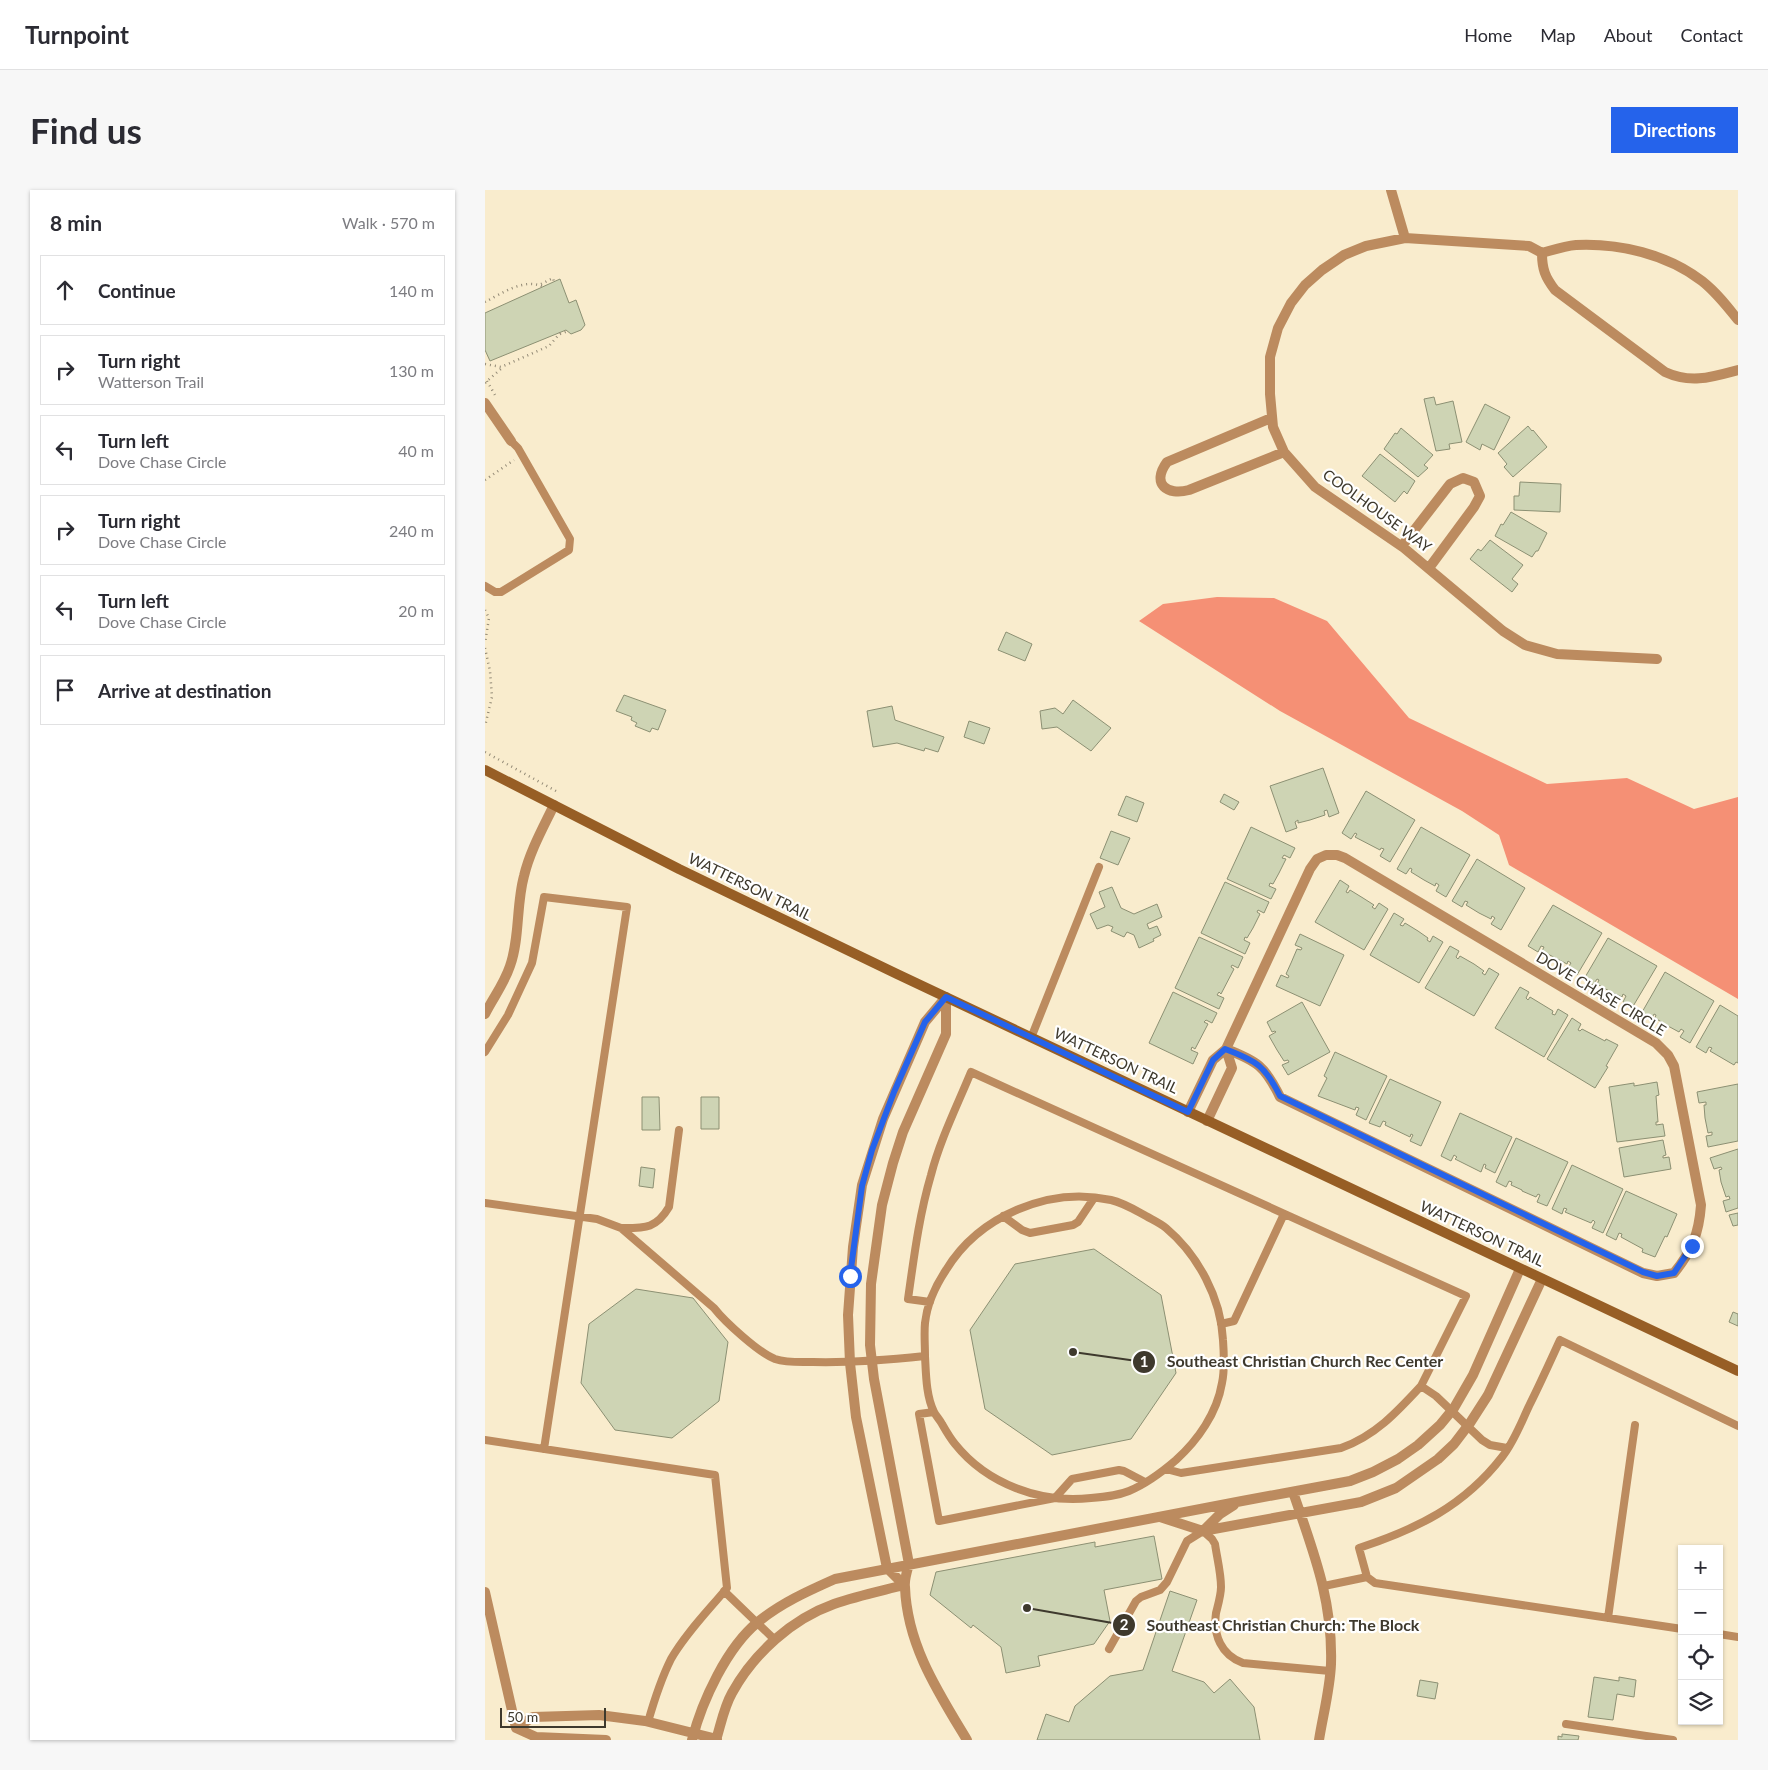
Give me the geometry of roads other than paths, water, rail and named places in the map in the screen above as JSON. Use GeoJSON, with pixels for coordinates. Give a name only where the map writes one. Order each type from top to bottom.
{"type":"FeatureCollection","features":[{"type":"Feature","properties":{"kind":"main road","name":"WATTERSON TRAIL"},"geometry":{"type":"LineString","coordinates":[[485,770],[679,869],[1031,1038],[1738,1371]]}},
{"type":"Feature","properties":{"kind":"street"},"geometry":{"type":"LineString","coordinates":[[1391,190],[1405,238]]}},
{"type":"Feature","properties":{"kind":"street","name":"COOLHOUSE WAY"},"geometry":{"type":"LineString","coordinates":[[1542,253],[1529,246],[1405,238],[1366,246],[1344,255],[1322,270],[1305,285],[1291,302],[1277,328],[1270,357],[1271,418],[1279,445],[1315,487],[1402,546],[1503,632],[1525,645],[1557,654],[1657,658]]}},
{"type":"Feature","properties":{"kind":"street"},"geometry":{"type":"LineString","coordinates":[[1738,320],[1723,300],[1702,281],[1680,266],[1654,256],[1610,246],[1576,245],[1542,253],[1542,268],[1545,278],[1555,290],[1665,372],[1686,379],[1710,377],[1738,370]]}},
{"type":"Feature","properties":{"kind":"street"},"geometry":{"type":"LineString","coordinates":[[485,403],[514,445]]}},
{"type":"Feature","properties":{"kind":"street"},"geometry":{"type":"LineString","coordinates":[[1271,418],[1167,462],[1162,469],[1161,478],[1163,486],[1179,493],[1284,452]]}},
{"type":"Feature","properties":{"kind":"street"},"geometry":{"type":"LineString","coordinates":[[1402,546],[1450,484],[1463,478],[1474,482],[1479,496],[1474,507],[1429,568]]}},
{"type":"Feature","properties":{"kind":"street"},"geometry":{"type":"LineString","coordinates":[[485,1014],[502,985],[510,966],[514,953],[523,878],[554,805]]}},
{"type":"Feature","properties":{"kind":"street","name":"DOVE CHASE CIRCLE"},"geometry":{"type":"LineString","coordinates":[[1188,1112],[1213,1060],[1225,1049],[1310,868],[1317,859],[1326,855],[1337,855],[1656,1043],[1668,1055],[1674,1066],[1701,1205],[1699,1226],[1692,1246],[1674,1273],[1657,1276],[1643,1272],[1280,1096],[1268,1074],[1258,1064],[1225,1049]]}},
{"type":"Feature","properties":{"kind":"street"},"geometry":{"type":"LineString","coordinates":[[946,997],[946,1034],[903,1132],[882,1205],[871,1284],[870,1345],[874,1379],[909,1564],[905,1585],[909,1618],[925,1667],[967,1740]]}},
{"type":"Feature","properties":{"kind":"street"},"geometry":{"type":"LineString","coordinates":[[905,1585],[887,1568],[856,1417],[848,1315],[850,1276],[862,1186],[883,1120],[925,1022],[946,997]]}},
{"type":"Feature","properties":{"kind":"street"},"geometry":{"type":"LineString","coordinates":[[1207,1121],[1232,1068],[1225,1049]]}},
{"type":"Feature","properties":{"kind":"street"},"geometry":{"type":"LineString","coordinates":[[693,1736],[707,1694],[741,1641],[757,1622],[805,1592],[827,1582],[887,1568],[1351,1481],[1398,1459],[1419,1445],[1452,1411],[1473,1375],[1520,1269]]}},
{"type":"Feature","properties":{"kind":"street"},"geometry":{"type":"LineString","coordinates":[[1160,1517],[1203,1531],[1361,1502],[1396,1488],[1438,1459],[1454,1444],[1467,1427],[1488,1395],[1542,1279]]}},
{"type":"Feature","properties":{"kind":"street"},"geometry":{"type":"LineString","coordinates":[[1293,1492],[1324,1586],[1330,1622],[1330,1672],[1319,1740]]}},
{"type":"Feature","properties":{"kind":"street"},"geometry":{"type":"LineString","coordinates":[[1203,1531],[1220,1514],[1242,1500]]}},
{"type":"Feature","properties":{"kind":"street"},"geometry":{"type":"LineString","coordinates":[[516,1728],[533,1716],[599,1715],[648,1722],[693,1736],[717,1739],[722,1718],[732,1693],[750,1666],[775,1640],[809,1616],[834,1604],[905,1585]]}},
{"type":"Feature","properties":{"kind":"street"},"geometry":{"type":"LineString","coordinates":[[485,1592],[516,1728]]}},
{"type":"Feature","properties":{"kind":"street"},"geometry":{"type":"LineString","coordinates":[[516,1728],[536,1738],[606,1740]]}},
{"type":"Feature","properties":{"kind":"lane"},"geometry":{"type":"LineString","coordinates":[[485,586],[495,592],[501,592],[569,550],[570,539],[514,445]]}},
{"type":"Feature","properties":{"kind":"lane"},"geometry":{"type":"LineString","coordinates":[[1031,1038],[1099,867]]}},
{"type":"Feature","properties":{"kind":"lane"},"geometry":{"type":"LineString","coordinates":[[485,1052],[508,1015],[532,963],[544,897],[627,906],[544,1449]]}},
{"type":"Feature","properties":{"kind":"lane"},"geometry":{"type":"LineString","coordinates":[[930,1302],[908,1299],[915,1246],[931,1173],[971,1072],[1465,1296],[1421,1386],[1394,1415],[1371,1434],[1356,1443],[1341,1448],[1181,1473],[1166,1468]]}},
{"type":"Feature","properties":{"kind":"lane"},"geometry":{"type":"LineString","coordinates":[[621,1228],[646,1228],[657,1222],[669,1207],[679,1130]]}},
{"type":"Feature","properties":{"kind":"lane"},"geometry":{"type":"LineString","coordinates":[[1067,1198],[1111,1200],[1129,1206],[1165,1227],[1188,1250],[1207,1279],[1218,1310],[1223,1338],[1222,1385],[1212,1412],[1192,1445],[1166,1468],[1128,1491],[1107,1497],[1082,1500],[1030,1494],[1002,1482],[975,1464],[955,1444],[934,1412],[928,1388],[925,1356],[925,1322],[930,1302],[937,1283],[954,1257],[974,1235],[1003,1216],[1043,1202],[1067,1198]]}},
{"type":"Feature","properties":{"kind":"lane"},"geometry":{"type":"LineString","coordinates":[[1003,1216],[1022,1230],[1031,1233],[1073,1225],[1078,1222],[1094,1198]]}},
{"type":"Feature","properties":{"kind":"lane"},"geometry":{"type":"LineString","coordinates":[[485,1204],[597,1219],[621,1228],[714,1308],[724,1320],[775,1359],[786,1362],[851,1363],[925,1356]]}},
{"type":"Feature","properties":{"kind":"lane"},"geometry":{"type":"LineString","coordinates":[[1221,1324],[1235,1321],[1284,1214]]}},
{"type":"Feature","properties":{"kind":"lane"},"geometry":{"type":"LineString","coordinates":[[1678,1628],[1375,1583],[1367,1577],[1359,1548],[1391,1538],[1418,1526],[1451,1506],[1476,1485],[1503,1456],[1520,1427],[1560,1340],[1738,1426]]}},
{"type":"Feature","properties":{"kind":"lane"},"geometry":{"type":"LineString","coordinates":[[1421,1386],[1436,1396],[1467,1427],[1490,1445],[1507,1448]]}},
{"type":"Feature","properties":{"kind":"lane"},"geometry":{"type":"LineString","coordinates":[[934,1412],[919,1414],[939,1522],[1055,1498],[1073,1479],[1119,1470],[1145,1482]]}},
{"type":"Feature","properties":{"kind":"lane"},"geometry":{"type":"LineString","coordinates":[[1608,1618],[1635,1425]]}},
{"type":"Feature","properties":{"kind":"lane"},"geometry":{"type":"LineString","coordinates":[[485,1440],[715,1475],[727,1588],[684,1640],[671,1659],[657,1691],[648,1722]]}},
{"type":"Feature","properties":{"kind":"lane"},"geometry":{"type":"LineString","coordinates":[[1109,1649],[1136,1601],[1141,1597],[1160,1590],[1167,1582],[1187,1541],[1203,1531],[1215,1544],[1221,1587],[1216,1615],[1217,1638],[1227,1654],[1243,1663],[1330,1672]]}},
{"type":"Feature","properties":{"kind":"lane"},"geometry":{"type":"LineString","coordinates":[[1324,1586],[1367,1577]]}},
{"type":"Feature","properties":{"kind":"lane"},"geometry":{"type":"LineString","coordinates":[[724,1591],[775,1640]]}},
{"type":"Feature","properties":{"kind":"lane"},"geometry":{"type":"LineString","coordinates":[[1723,1635],[1738,1637]]}},
{"type":"Feature","properties":{"kind":"lane"},"geometry":{"type":"LineString","coordinates":[[1566,1724],[1673,1740]]}},
{"type":"Feature","properties":{"kind":"place","name":"Southeast Christian Church Rec Center"},"geometry":{"type":"Point","coordinates":[1073,1352]}},
{"type":"Feature","properties":{"kind":"place","name":"Southeast Christian Church: The Block"},"geometry":{"type":"Point","coordinates":[1027,1608]}}]}
